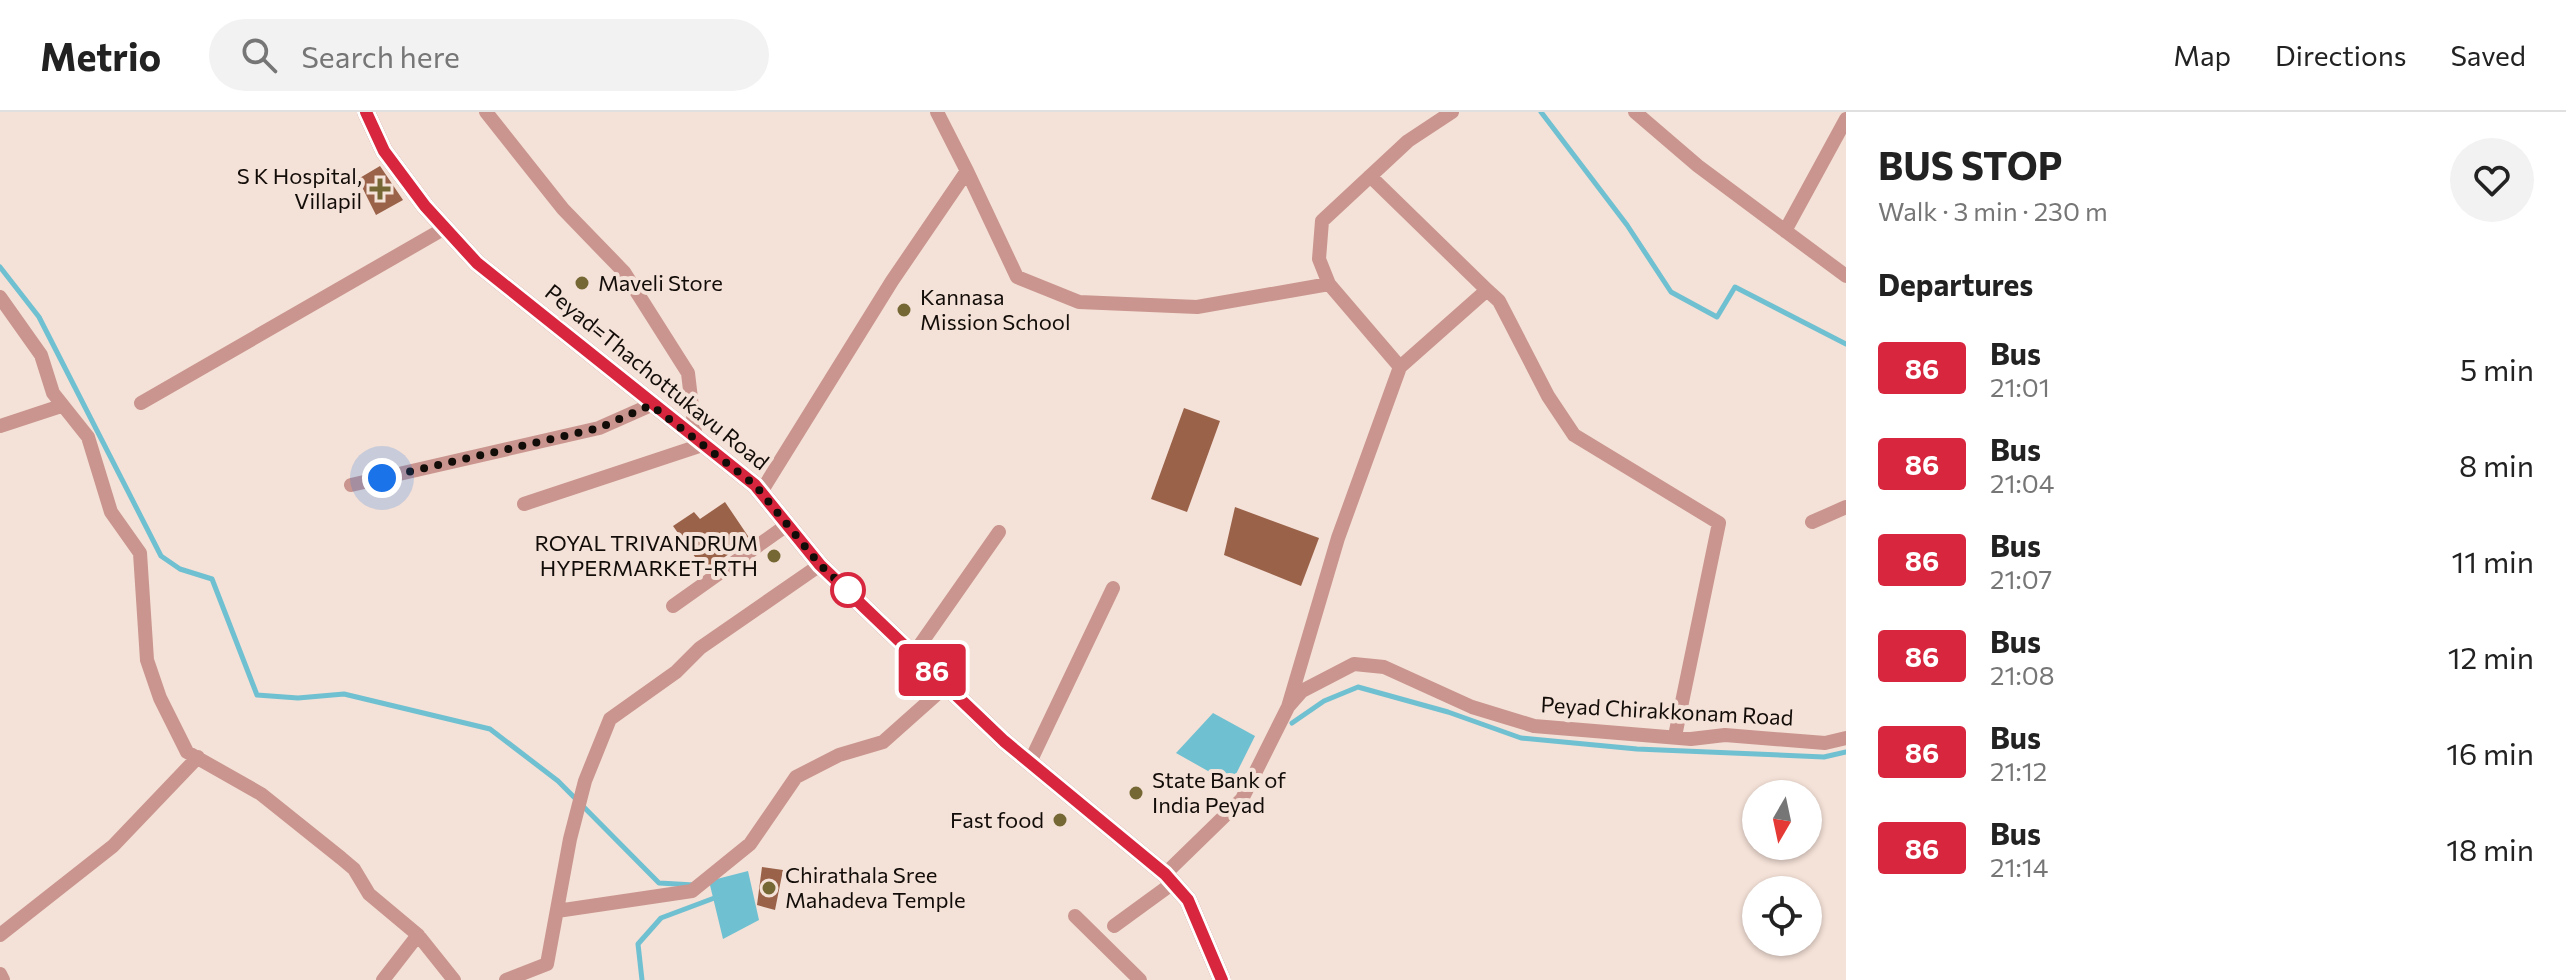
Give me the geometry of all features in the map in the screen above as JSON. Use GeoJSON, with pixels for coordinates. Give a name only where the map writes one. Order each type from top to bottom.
{"type":"FeatureCollection","features":[{"type":"Feature","properties":{"kind":"main road","name":"Peyad=Thachottukavu Road"},"geometry":{"type":"LineString","coordinates":[[366,112],[384,151],[477,263],[761,492],[820,565],[1030,762],[1169,878],[1188,900],[1222,980]]}},
{"type":"Feature","properties":{"kind":"street"},"geometry":{"type":"LineString","coordinates":[[486,112],[563,209],[624,272],[688,373],[699,443],[524,504]]}},
{"type":"Feature","properties":{"kind":"street"},"geometry":{"type":"LineString","coordinates":[[937,112],[1017,277],[1079,302],[1197,307],[1329,284]]}},
{"type":"Feature","properties":{"kind":"street"},"geometry":{"type":"LineString","coordinates":[[1400,367],[1329,284],[1319,259],[1322,221],[1408,141],[1452,112]]}},
{"type":"Feature","properties":{"kind":"street"},"geometry":{"type":"LineString","coordinates":[[1635,112],[1698,166],[1846,276]]}},
{"type":"Feature","properties":{"kind":"street"},"geometry":{"type":"LineString","coordinates":[[1785,231],[1846,119]]}},
{"type":"Feature","properties":{"kind":"street"},"geometry":{"type":"LineString","coordinates":[[761,492],[892,281],[967,171]]}},
{"type":"Feature","properties":{"kind":"street"},"geometry":{"type":"LineString","coordinates":[[1370,176],[1499,301],[1548,396],[1574,435],[1719,523],[1675,736]]}},
{"type":"Feature","properties":{"kind":"street"},"geometry":{"type":"LineString","coordinates":[[141,403],[445,228]]}},
{"type":"Feature","properties":{"kind":"street"},"geometry":{"type":"LineString","coordinates":[[1288,707],[1338,538],[1400,367],[1487,290]]}},
{"type":"Feature","properties":{"kind":"street"},"geometry":{"type":"LineString","coordinates":[[0,297],[41,355],[53,393],[61,406],[88,437],[111,512],[140,553],[147,660],[174,730],[187,752],[287,812],[354,869],[369,894],[418,935],[454,980]]}},
{"type":"Feature","properties":{"kind":"street"},"geometry":{"type":"LineString","coordinates":[[351,485],[599,428],[651,405]]}},
{"type":"Feature","properties":{"kind":"street"},"geometry":{"type":"LineString","coordinates":[[0,426],[61,406]]}},
{"type":"Feature","properties":{"kind":"street"},"geometry":{"type":"LineString","coordinates":[[1812,522],[1846,507]]}},
{"type":"Feature","properties":{"kind":"street"},"geometry":{"type":"LineString","coordinates":[[673,606],[787,525]]}},
{"type":"Feature","properties":{"kind":"street"},"geometry":{"type":"LineString","coordinates":[[915,652],[999,532]]}},
{"type":"Feature","properties":{"kind":"street"},"geometry":{"type":"LineString","coordinates":[[506,980],[547,964],[570,839],[585,781],[610,719],[676,672],[700,648],[820,565]]}},
{"type":"Feature","properties":{"kind":"street"},"geometry":{"type":"LineString","coordinates":[[1030,762],[1113,588]]}},
{"type":"Feature","properties":{"kind":"street","name":"Peyad Chirakkonam Road"},"geometry":{"type":"LineString","coordinates":[[1114,926],[1169,878],[1242,799],[1288,707],[1302,691],[1354,664],[1384,667],[1472,707],[1534,726],[1825,743],[1846,738]]}},
{"type":"Feature","properties":{"kind":"street"},"geometry":{"type":"LineString","coordinates":[[557,911],[692,891],[750,844],[796,777],[839,755],[883,742],[947,685]]}},
{"type":"Feature","properties":{"kind":"street"},"geometry":{"type":"LineString","coordinates":[[0,935],[113,846],[198,757]]}},
{"type":"Feature","properties":{"kind":"street"},"geometry":{"type":"LineString","coordinates":[[1075,916],[1140,980]]}},
{"type":"Feature","properties":{"kind":"street"},"geometry":{"type":"LineString","coordinates":[[383,980],[418,935]]}},
{"type":"Feature","properties":{"kind":"street"},"geometry":{"type":"LineString","coordinates":[[0,974],[3,980]]}},
{"type":"Feature","properties":{"kind":"water"},"geometry":{"type":"Polygon","coordinates":[[[1213,713],[1255,736],[1231,784],[1176,753],[1213,713]]]}},
{"type":"Feature","properties":{"kind":"water"},"geometry":{"type":"Polygon","coordinates":[[[748,871],[759,920],[723,939],[709,881],[748,871]]]}},
{"type":"Feature","properties":{"kind":"building","name":"S K Hospital, Villapil"},"geometry":{"type":"Polygon","coordinates":[[[380,166],[403,200],[376,215],[358,179],[380,166]]]}},
{"type":"Feature","properties":{"kind":"building"},"geometry":{"type":"Polygon","coordinates":[[[1184,408],[1220,421],[1187,512],[1151,499],[1184,408]]]}},
{"type":"Feature","properties":{"kind":"building"},"geometry":{"type":"Polygon","coordinates":[[[725,502],[750,539],[705,571],[673,526],[694,512],[700,519],[725,502]]]}},
{"type":"Feature","properties":{"kind":"building"},"geometry":{"type":"Polygon","coordinates":[[[1235,507],[1319,538],[1301,586],[1224,555],[1235,507]]]}},
{"type":"Feature","properties":{"kind":"building","name":"Chirathala Sree Mahadeva Temple"},"geometry":{"type":"Polygon","coordinates":[[[762,867],[783,870],[775,910],[757,905],[762,867]]]}},
{"type":"Feature","properties":{"kind":"waterway"},"geometry":{"type":"LineString","coordinates":[[1541,112],[1627,225],[1671,292],[1717,317],[1735,287],[1846,344]]}},
{"type":"Feature","properties":{"kind":"waterway"},"geometry":{"type":"LineString","coordinates":[[0,267],[39,317],[161,556],[180,569],[212,579],[257,695],[298,698],[344,694],[490,729],[558,781],[659,883],[694,885]]}},
{"type":"Feature","properties":{"kind":"waterway"},"geometry":{"type":"LineString","coordinates":[[1292,723],[1324,701],[1358,687],[1448,712],[1521,738],[1637,749],[1824,757],[1846,752]]}},
{"type":"Feature","properties":{"kind":"waterway"},"geometry":{"type":"LineString","coordinates":[[642,980],[638,944],[661,918],[717,897]]}},
{"type":"Feature","properties":{"kind":"bus line","name":"86"},"geometry":{"type":"LineString","coordinates":[[366,112],[384,151],[425,206],[477,263],[671,421],[755,485],[820,565],[915,652],[1004,741],[1165,874],[1188,900],[1222,980]]}},
{"type":"Feature","properties":{"kind":"place","name":"S K Hospital, Villapil"},"geometry":{"type":"Point","coordinates":[380,189]}},
{"type":"Feature","properties":{"kind":"place","name":"Maveli Store"},"geometry":{"type":"Point","coordinates":[582,283]}},
{"type":"Feature","properties":{"kind":"place","name":"Kannasa Mission School"},"geometry":{"type":"Point","coordinates":[904,310]}},
{"type":"Feature","properties":{"kind":"place","name":"ROYAL TRIVANDRUM HYPERMARKET-RTH"},"geometry":{"type":"Point","coordinates":[774,556]}},
{"type":"Feature","properties":{"kind":"place","name":"State Bank of India Peyad"},"geometry":{"type":"Point","coordinates":[1136,793]}},
{"type":"Feature","properties":{"kind":"place","name":"Fast food"},"geometry":{"type":"Point","coordinates":[1060,820]}},
{"type":"Feature","properties":{"kind":"place","name":"Chirathala Sree Mahadeva Temple"},"geometry":{"type":"Point","coordinates":[769,888]}},
{"type":"Feature","properties":{"kind":"route"},"geometry":{"type":"LineString","coordinates":[[382,478],[535,440],[599,428],[651,405],[755,485],[820,565],[848,590]]}}]}
